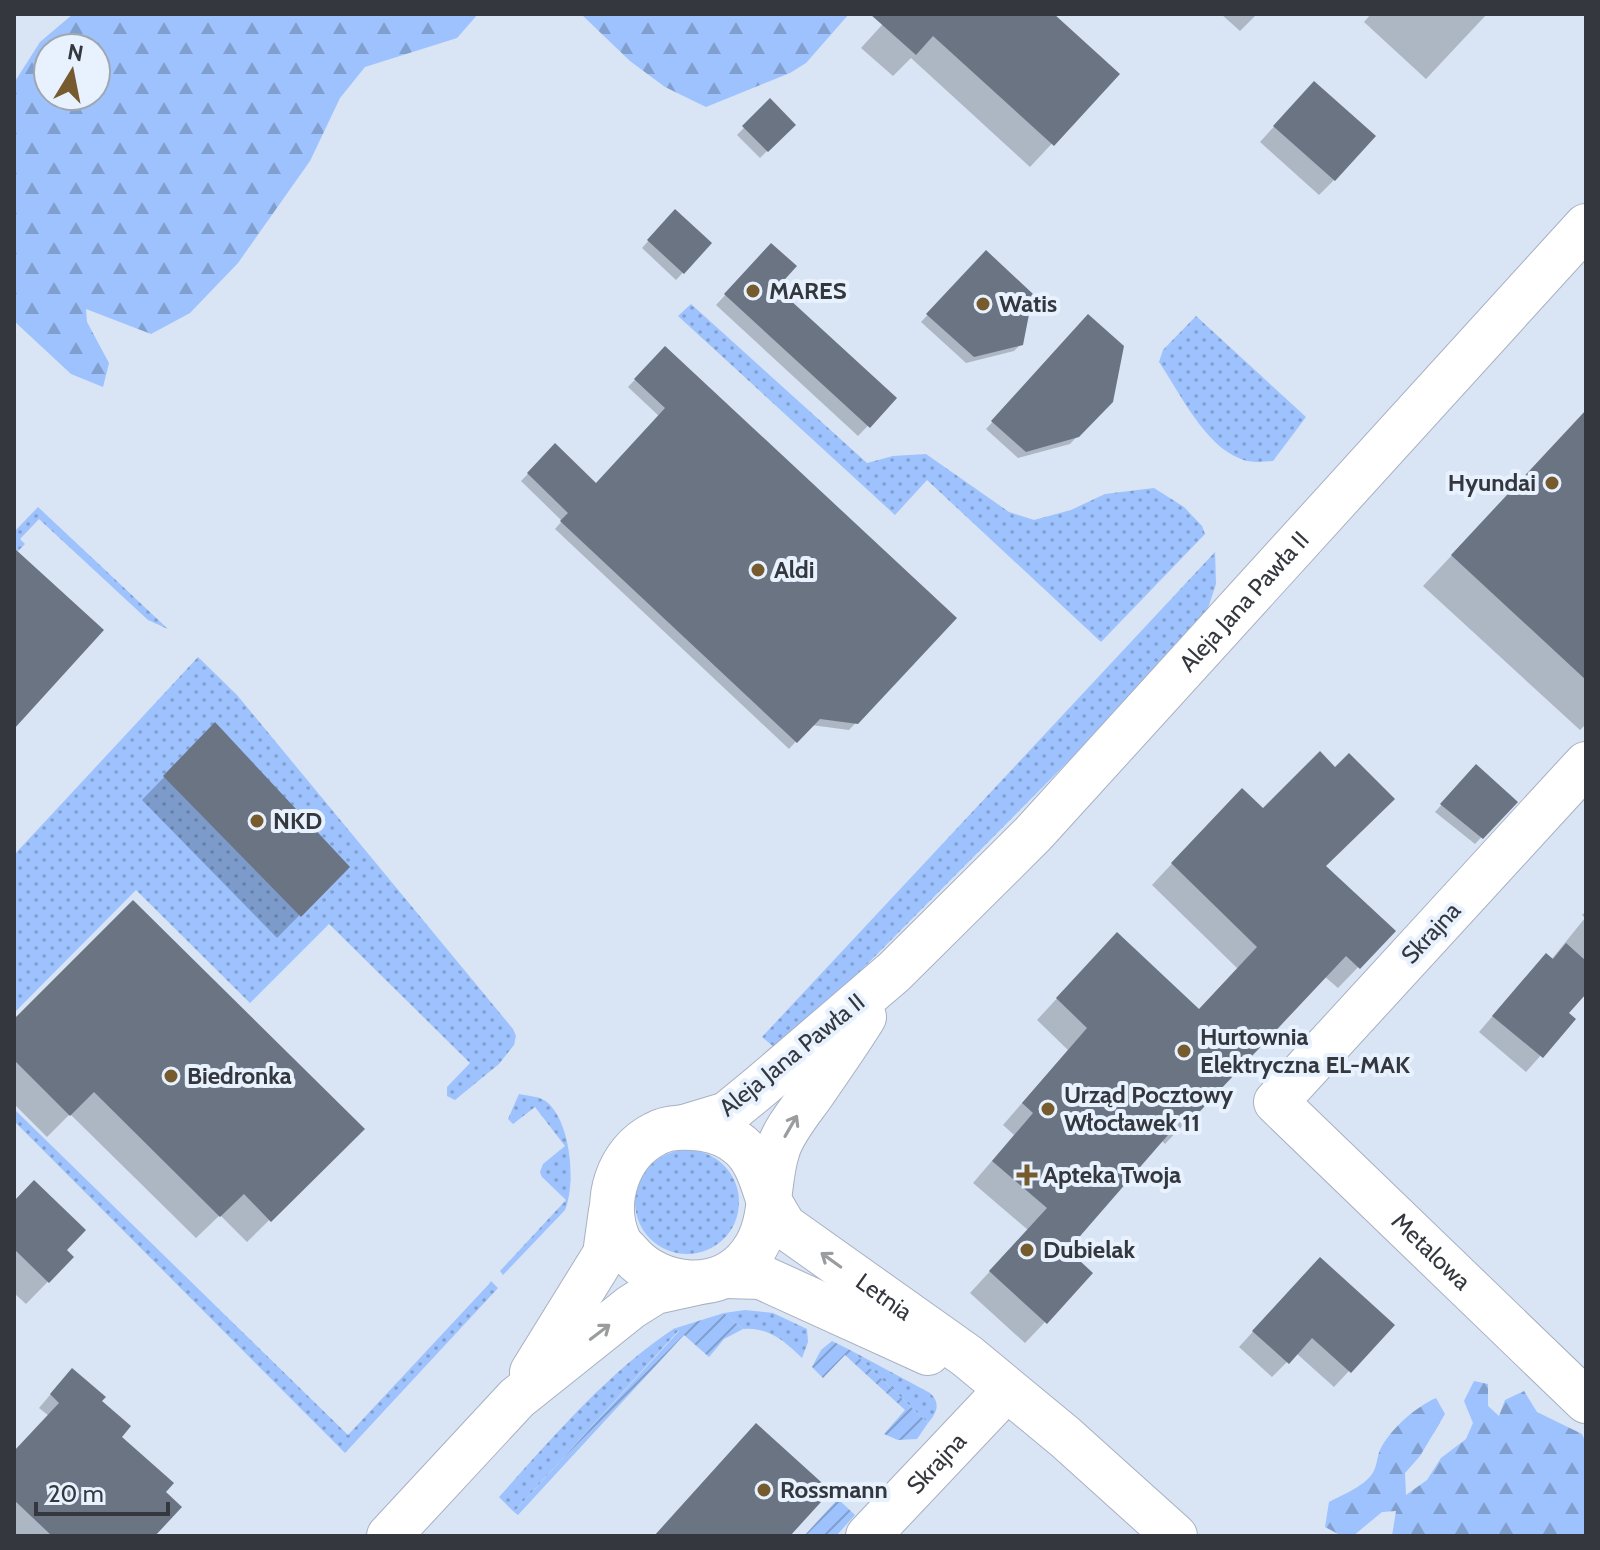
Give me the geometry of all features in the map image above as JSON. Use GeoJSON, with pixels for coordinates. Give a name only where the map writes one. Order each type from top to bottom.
{"type":"FeatureCollection","features":[{"type":"Feature","properties":{"kind":"main road","name":"Aleja Jana Pawła II"},"geometry":{"type":"LineString","coordinates":[[684,1127],[727,1114],[894,972],[1033,834],[1586,226]]}},
{"type":"Feature","properties":{"kind":"main road","name":"Skrajna"},"geometry":{"type":"LineString","coordinates":[[1276,1102],[1586,764]]}},
{"type":"Feature","properties":{"kind":"main road","name":"Aleja Jana Pawła II"},"geometry":{"type":"LineString","coordinates":[[768,1199],[778,1148],[894,972]]}},
{"type":"Feature","properties":{"kind":"main road","name":"Metalowa"},"geometry":{"type":"LineString","coordinates":[[1276,1102],[1586,1401]]}},
{"type":"Feature","properties":{"kind":"main road"},"geometry":{"type":"LineString","coordinates":[[389,1536],[517,1398],[631,1307],[655,1292],[711,1280],[750,1256],[765,1229],[768,1199],[759,1170],[741,1146],[715,1131],[684,1127],[655,1133],[630,1154],[614,1181],[605,1254],[517,1398]]}},
{"type":"Feature","properties":{"kind":"main road","name":"Letnia"},"geometry":{"type":"LineString","coordinates":[[768,1199],[784,1226],[967,1356],[1065,1437],[1175,1536]]}},
{"type":"Feature","properties":{"kind":"main road"},"geometry":{"type":"LineString","coordinates":[[611,1211],[619,1241],[639,1265],[665,1280],[711,1280]]}},
{"type":"Feature","properties":{"kind":"main road","name":"Letnia"},"geometry":{"type":"LineString","coordinates":[[711,1280],[761,1277],[1006,1390]]}},
{"type":"Feature","properties":{"kind":"main road","name":"Skrajna"},"geometry":{"type":"LineString","coordinates":[[868,1536],[1006,1390]]}},
{"type":"Feature","properties":{"kind":"green space"},"geometry":{"type":"Polygon","coordinates":[[[73,14],[478,14],[457,38],[365,67],[340,98],[310,161],[238,263],[190,313],[151,334],[86,309],[87,322],[109,363],[103,387],[71,374],[14,321],[14,83],[32,55],[32,112],[112,112],[112,32],[52,32],[73,14]]]}},
{"type":"Feature","properties":{"kind":"green space"},"geometry":{"type":"Polygon","coordinates":[[[581,14],[849,14],[806,63],[790,73],[706,107],[665,87],[630,61],[581,14]]]}},
{"type":"Feature","properties":{"kind":"green space"},"geometry":{"type":"Polygon","coordinates":[[[691,304],[867,463],[893,456],[926,454],[1009,512],[1034,520],[1071,510],[1105,494],[1154,488],[1184,507],[1202,526],[1205,534],[1101,642],[927,480],[895,515],[678,316],[691,304]]]}},
{"type":"Feature","properties":{"kind":"green space"},"geometry":{"type":"Polygon","coordinates":[[[1196,316],[1306,417],[1273,461],[1245,460],[1216,443],[1194,417],[1159,362],[1163,350],[1196,316]]]}},
{"type":"Feature","properties":{"kind":"green space"},"geometry":{"type":"Polygon","coordinates":[[[38,507],[168,629],[148,620],[39,519],[20,539],[25,544],[18,551],[14,548],[14,532],[38,507]]]}},
{"type":"Feature","properties":{"kind":"green space"},"geometry":{"type":"Polygon","coordinates":[[[1215,552],[1216,584],[1207,611],[1126,703],[780,1052],[762,1037],[1215,552]]]}},
{"type":"Feature","properties":{"kind":"green space"},"geometry":{"type":"Polygon","coordinates":[[[198,657],[237,695],[513,1029],[516,1036],[514,1045],[499,1064],[455,1100],[447,1096],[447,1087],[470,1063],[329,924],[250,1003],[136,890],[14,1013],[14,855],[198,657]]]}},
{"type":"Feature","properties":{"kind":"green space"},"geometry":{"type":"Polygon","coordinates":[[[519,1094],[542,1099],[556,1113],[569,1154],[570,1185],[565,1210],[503,1275],[500,1271],[566,1200],[540,1172],[543,1164],[565,1146],[535,1107],[513,1124],[508,1119],[519,1094]]]}},
{"type":"Feature","properties":{"kind":"green space"},"geometry":{"type":"Polygon","coordinates":[[[14,1109],[348,1435],[491,1281],[498,1288],[345,1453],[14,1121],[14,1109]]]}},
{"type":"Feature","properties":{"kind":"green space"},"geometry":{"type":"Polygon","coordinates":[[[687,1150],[707,1154],[724,1165],[735,1182],[739,1202],[735,1222],[724,1239],[707,1250],[687,1254],[667,1250],[650,1239],[639,1222],[635,1202],[639,1182],[650,1165],[667,1154],[687,1150]]]}},
{"type":"Feature","properties":{"kind":"green space"},"geometry":{"type":"Polygon","coordinates":[[[745,1310],[773,1313],[807,1329],[808,1342],[802,1358],[776,1336],[760,1330],[743,1329],[724,1313],[745,1310]]]}},
{"type":"Feature","properties":{"kind":"green space"},"geometry":{"type":"Polygon","coordinates":[[[724,1313],[743,1329],[724,1339],[709,1357],[684,1335],[518,1515],[514,1512],[679,1331],[676,1328],[724,1313]]]}},
{"type":"Feature","properties":{"kind":"green space"},"geometry":{"type":"Polygon","coordinates":[[[675,1328],[679,1330],[514,1512],[499,1497],[604,1385],[675,1328]]]}},
{"type":"Feature","properties":{"kind":"green space"},"geometry":{"type":"Polygon","coordinates":[[[832,1341],[852,1351],[928,1423],[917,1439],[898,1440],[884,1434],[905,1410],[845,1355],[823,1378],[812,1367],[821,1350],[832,1341]]]}},
{"type":"Feature","properties":{"kind":"green space"},"geometry":{"type":"Polygon","coordinates":[[[852,1351],[930,1393],[936,1400],[936,1408],[928,1423],[852,1351]]]}},
{"type":"Feature","properties":{"kind":"green space"},"geometry":{"type":"Polygon","coordinates":[[[1474,1381],[1488,1384],[1488,1406],[1499,1416],[1505,1400],[1524,1391],[1537,1412],[1582,1434],[1586,1443],[1586,1536],[1392,1536],[1396,1511],[1382,1512],[1353,1536],[1342,1536],[1325,1527],[1329,1502],[1368,1479],[1390,1434],[1412,1413],[1436,1398],[1445,1414],[1420,1456],[1405,1473],[1406,1495],[1427,1480],[1441,1458],[1466,1439],[1473,1423],[1464,1401],[1474,1381]]]}},
{"type":"Feature","properties":{"kind":"green space"},"geometry":{"type":"Polygon","coordinates":[[[838,1499],[855,1515],[836,1536],[804,1536],[838,1499]]]}},
{"type":"Feature","properties":{"kind":"building"},"geometry":{"type":"Polygon","coordinates":[[[870,14],[1054,14],[1120,74],[1054,146],[933,36],[916,55],[870,14]]]}},
{"type":"Feature","properties":{"kind":"building"},"geometry":{"type":"Polygon","coordinates":[[[1314,81],[1376,136],[1335,181],[1273,126],[1314,81]]]}},
{"type":"Feature","properties":{"kind":"building"},"geometry":{"type":"Polygon","coordinates":[[[770,98],[796,125],[768,152],[742,126],[770,98]]]}},
{"type":"Feature","properties":{"kind":"building"},"geometry":{"type":"Polygon","coordinates":[[[675,209],[712,243],[684,274],[647,240],[675,209]]]}},
{"type":"Feature","properties":{"kind":"building"},"geometry":{"type":"Polygon","coordinates":[[[771,243],[797,266],[777,288],[897,398],[870,428],[724,294],[771,243]]]}},
{"type":"Feature","properties":{"kind":"building","name":"Watis"},"geometry":{"type":"Polygon","coordinates":[[[986,250],[1033,294],[1023,345],[974,357],[926,314],[986,250]]]}},
{"type":"Feature","properties":{"kind":"building","name":"Watis"},"geometry":{"type":"Polygon","coordinates":[[[1088,314],[1124,346],[1113,402],[1079,437],[1026,452],[991,421],[1088,314]]]}},
{"type":"Feature","properties":{"kind":"building","name":"Aldi"},"geometry":{"type":"Polygon","coordinates":[[[665,346],[957,618],[858,724],[820,719],[797,743],[560,521],[568,513],[527,473],[555,443],[596,483],[665,408],[634,379],[665,346]]]}},
{"type":"Feature","properties":{"kind":"building","name":"Hyundai"},"geometry":{"type":"Polygon","coordinates":[[[1586,410],[1586,680],[1451,555],[1586,410]]]}},
{"type":"Feature","properties":{"kind":"building"},"geometry":{"type":"Polygon","coordinates":[[[14,548],[104,630],[14,729],[14,548]]]}},
{"type":"Feature","properties":{"kind":"building","name":"NKD"},"geometry":{"type":"Polygon","coordinates":[[[215,722],[350,867],[301,917],[163,776],[215,722]]]}},
{"type":"Feature","properties":{"kind":"building"},"geometry":{"type":"Polygon","coordinates":[[[1320,751],[1335,767],[1349,753],[1395,799],[1326,866],[1396,931],[1360,969],[1346,956],[1187,1125],[1181,1120],[1068,1250],[1093,1273],[1047,1324],[989,1271],[1047,1208],[992,1161],[1033,1113],[1022,1103],[1087,1028],[1056,998],[1117,932],[1199,1009],[1257,947],[1171,863],[1242,788],[1263,808],[1320,751]]]}},
{"type":"Feature","properties":{"kind":"building"},"geometry":{"type":"Polygon","coordinates":[[[1476,764],[1518,802],[1483,839],[1440,804],[1476,764]]]}},
{"type":"Feature","properties":{"kind":"building","name":"Biedronka"},"geometry":{"type":"Polygon","coordinates":[[[133,900],[365,1129],[271,1222],[244,1194],[220,1217],[94,1092],[70,1116],[14,1060],[14,1019],[133,900]]]}},
{"type":"Feature","properties":{"kind":"building"},"geometry":{"type":"Polygon","coordinates":[[[1566,943],[1586,961],[1586,994],[1569,1013],[1576,1019],[1543,1058],[1492,1016],[1546,953],[1553,959],[1566,943]]]}},
{"type":"Feature","properties":{"kind":"building"},"geometry":{"type":"Polygon","coordinates":[[[34,1180],[86,1230],[67,1250],[74,1257],[49,1283],[14,1249],[14,1201],[34,1180]]]}},
{"type":"Feature","properties":{"kind":"building"},"geometry":{"type":"Polygon","coordinates":[[[1320,1257],[1395,1325],[1351,1373],[1312,1338],[1289,1364],[1252,1331],[1320,1257]]]}},
{"type":"Feature","properties":{"kind":"building"},"geometry":{"type":"Polygon","coordinates":[[[72,1368],[106,1397],[102,1401],[131,1426],[122,1437],[174,1483],[166,1492],[182,1507],[155,1536],[52,1536],[14,1500],[14,1451],[59,1403],[50,1394],[72,1368]]]}},
{"type":"Feature","properties":{"kind":"building"},"geometry":{"type":"Polygon","coordinates":[[[756,1423],[831,1491],[790,1536],[654,1536],[756,1423]]]}},
{"type":"Feature","properties":{"kind":"place","name":"MARES"},"geometry":{"type":"Point","coordinates":[753,291]}},
{"type":"Feature","properties":{"kind":"place","name":"Watis"},"geometry":{"type":"Point","coordinates":[983,304]}},
{"type":"Feature","properties":{"kind":"place","name":"Hyundai"},"geometry":{"type":"Point","coordinates":[1552,483]}},
{"type":"Feature","properties":{"kind":"place","name":"Aldi"},"geometry":{"type":"Point","coordinates":[758,570]}},
{"type":"Feature","properties":{"kind":"place","name":"NKD"},"geometry":{"type":"Point","coordinates":[257,821]}},
{"type":"Feature","properties":{"kind":"place","name":"Hurtownia Elektryczna EL-MAK"},"geometry":{"type":"Point","coordinates":[1184,1051]}},
{"type":"Feature","properties":{"kind":"place","name":"Biedronka"},"geometry":{"type":"Point","coordinates":[171,1076]}},
{"type":"Feature","properties":{"kind":"place","name":"Urząd Pocztowy Włocławek 11"},"geometry":{"type":"Point","coordinates":[1048,1109]}},
{"type":"Feature","properties":{"kind":"place","name":"Apteka Twoja"},"geometry":{"type":"Point","coordinates":[1027,1175]}},
{"type":"Feature","properties":{"kind":"place","name":"Dubielak"},"geometry":{"type":"Point","coordinates":[1027,1250]}},
{"type":"Feature","properties":{"kind":"place","name":"Rossmann"},"geometry":{"type":"Point","coordinates":[764,1490]}}]}
